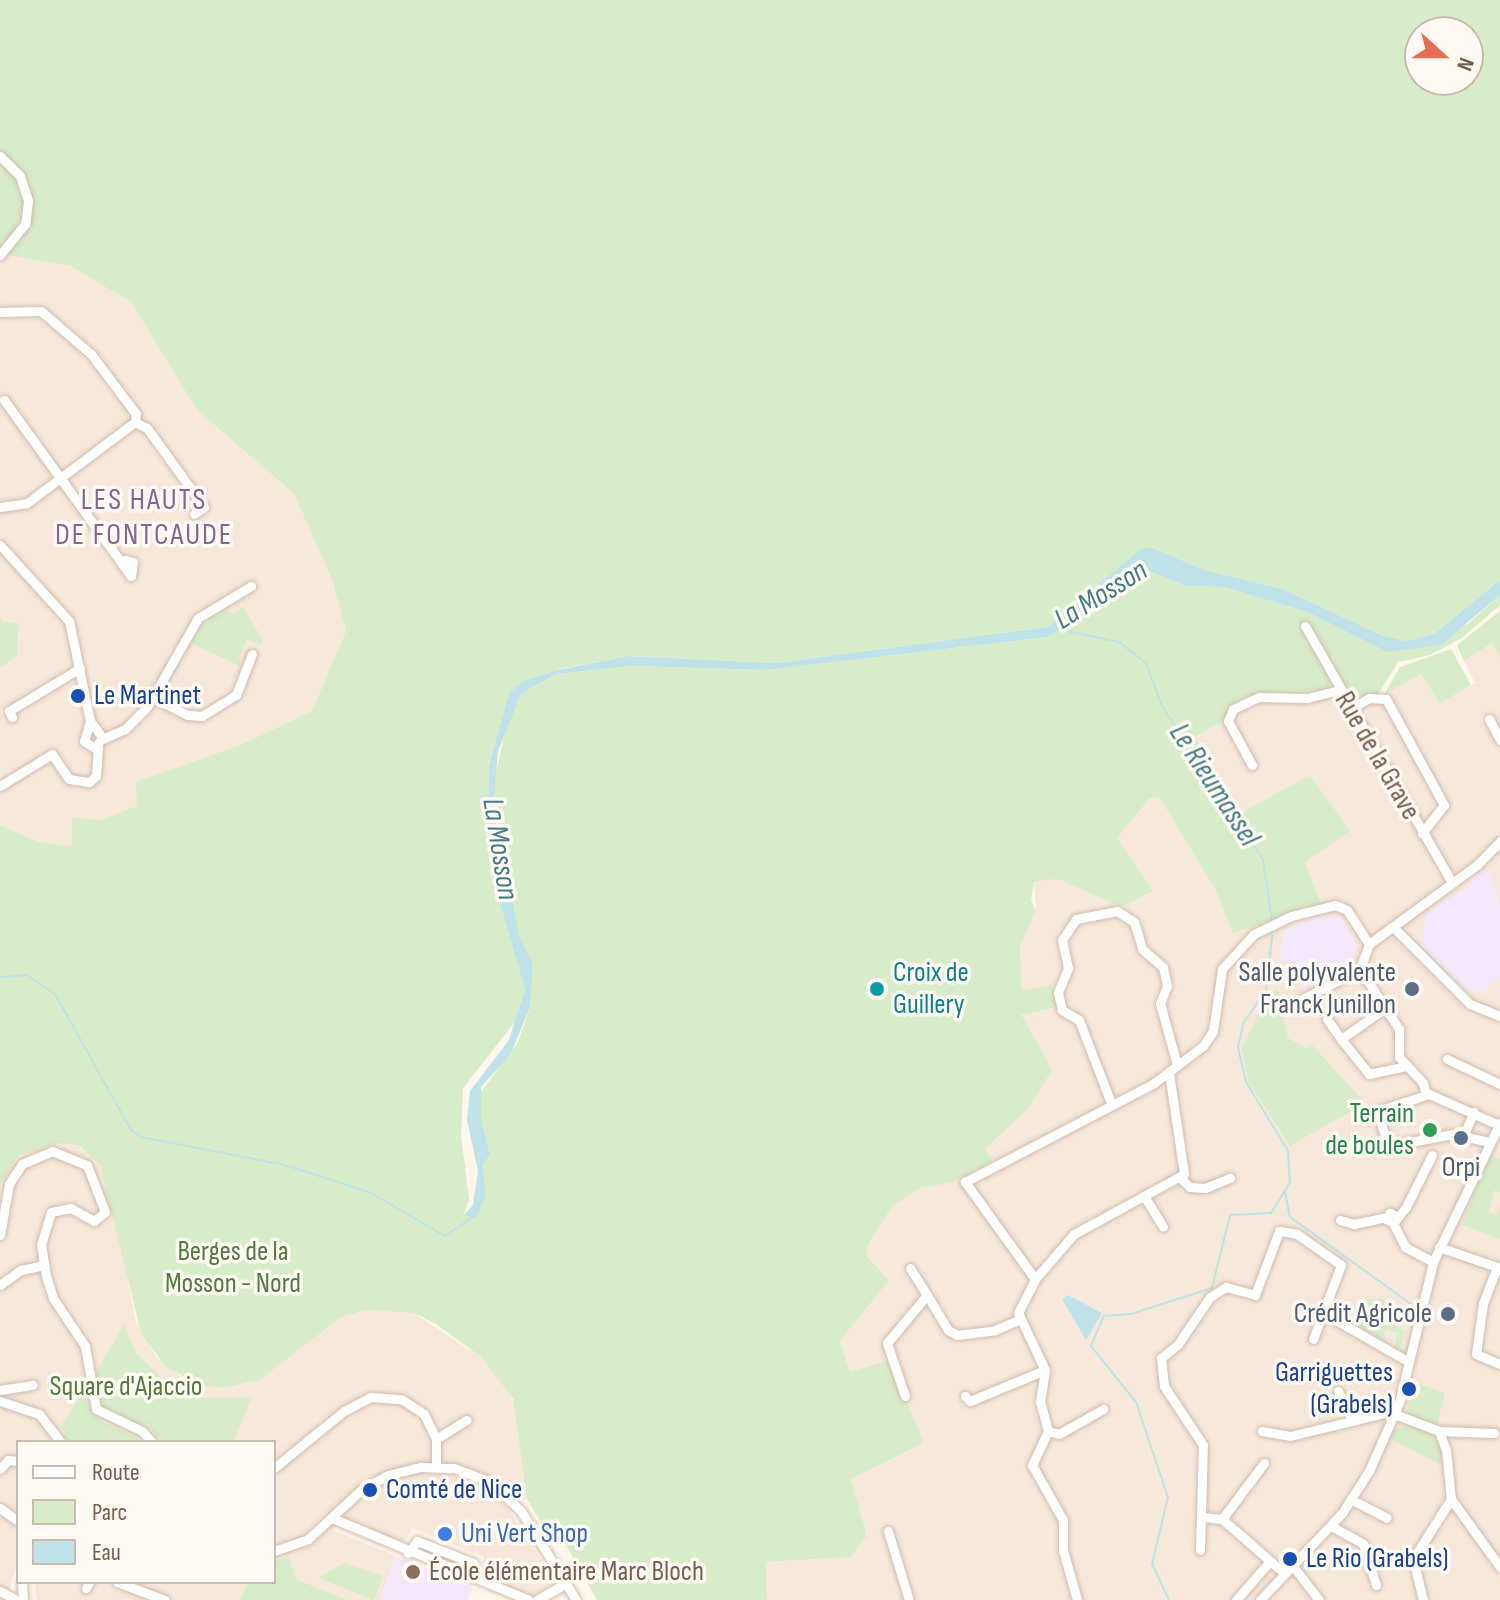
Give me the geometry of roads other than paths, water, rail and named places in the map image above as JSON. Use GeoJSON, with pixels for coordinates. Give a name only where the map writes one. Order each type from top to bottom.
{"type":"FeatureCollection","features":[{"type":"Feature","properties":{"kind":"street"},"geometry":{"type":"LineString","coordinates":[[0,156],[20,176],[28,201],[25,224],[0,255]]}},
{"type":"Feature","properties":{"kind":"street"},"geometry":{"type":"LineString","coordinates":[[0,312],[32,308],[58,324],[91,354],[136,414],[135,422],[27,503],[0,507]]}},
{"type":"Feature","properties":{"kind":"street"},"geometry":{"type":"LineString","coordinates":[[4,400],[124,560]]}},
{"type":"Feature","properties":{"kind":"street"},"geometry":{"type":"LineString","coordinates":[[135,422],[147,428],[204,507],[194,514]]}},
{"type":"Feature","properties":{"kind":"street"},"geometry":{"type":"LineString","coordinates":[[0,545],[62,610],[74,634],[97,738],[96,776],[85,783],[69,779],[52,754],[0,786]]}},
{"type":"Feature","properties":{"kind":"street"},"geometry":{"type":"LineString","coordinates":[[97,738],[125,729],[154,698],[198,618],[251,586]]}},
{"type":"Feature","properties":{"kind":"street","name":"Rue de la Grave"},"geometry":{"type":"LineString","coordinates":[[1305,626],[1349,710],[1452,883]]}},
{"type":"Feature","properties":{"kind":"street"},"geometry":{"type":"LineString","coordinates":[[154,698],[187,715],[202,716],[236,695],[252,654]]}},
{"type":"Feature","properties":{"kind":"street"},"geometry":{"type":"LineString","coordinates":[[12,717],[9,711],[80,668]]}},
{"type":"Feature","properties":{"kind":"street"},"geometry":{"type":"LineString","coordinates":[[1252,765],[1228,721],[1233,709],[1259,697],[1307,698],[1338,690]]}},
{"type":"Feature","properties":{"kind":"street"},"geometry":{"type":"LineString","coordinates":[[1349,710],[1369,698],[1386,699],[1444,805],[1422,833]]}},
{"type":"Feature","properties":{"kind":"street"},"geometry":{"type":"LineString","coordinates":[[1489,719],[1500,740]]}},
{"type":"Feature","properties":{"kind":"street"},"geometry":{"type":"LineString","coordinates":[[1293,1004],[1360,969],[1369,944],[1452,883],[1500,841]]}},
{"type":"Feature","properties":{"kind":"street"},"geometry":{"type":"LineString","coordinates":[[1035,1279],[965,1182],[1169,1073],[1211,1037],[1226,959],[1273,924],[1316,908],[1341,907],[1369,944]]}},
{"type":"Feature","properties":{"kind":"street"},"geometry":{"type":"LineString","coordinates":[[1111,1103],[1079,1020],[1062,1010],[1058,992],[1068,965],[1062,940],[1076,919],[1117,911],[1134,922],[1142,949],[1163,967],[1167,986],[1160,1003],[1177,1065]]}},
{"type":"Feature","properties":{"kind":"street"},"geometry":{"type":"LineString","coordinates":[[1393,927],[1470,1004],[1500,1016]]}},
{"type":"Feature","properties":{"kind":"street"},"geometry":{"type":"LineString","coordinates":[[1260,1600],[1352,1500],[1395,1415],[1433,1262],[1500,1124],[1426,1094],[1397,1053],[1399,1029],[1360,969]]}},
{"type":"Feature","properties":{"kind":"street"},"geometry":{"type":"LineString","coordinates":[[1341,1039],[1385,1008]]}},
{"type":"Feature","properties":{"kind":"street"},"geometry":{"type":"LineString","coordinates":[[1327,1019],[1369,1074],[1407,1066]]}},
{"type":"Feature","properties":{"kind":"street"},"geometry":{"type":"LineString","coordinates":[[1447,1059],[1500,1084]]}},
{"type":"Feature","properties":{"kind":"street"},"geometry":{"type":"LineString","coordinates":[[1169,1073],[1182,1150],[1180,1178]]}},
{"type":"Feature","properties":{"kind":"street"},"geometry":{"type":"LineString","coordinates":[[1426,1094],[1377,1111],[1388,1146],[1464,1134],[1490,1142]]}},
{"type":"Feature","properties":{"kind":"street"},"geometry":{"type":"LineString","coordinates":[[1464,1134],[1474,1112]]}},
{"type":"Feature","properties":{"kind":"street"},"geometry":{"type":"LineString","coordinates":[[0,1235],[15,1172],[30,1158],[52,1151],[79,1159],[93,1174],[102,1194],[101,1218],[94,1221],[71,1208],[51,1212],[41,1244],[44,1265],[53,1298],[85,1346],[96,1409],[142,1431],[150,1440]]}},
{"type":"Feature","properties":{"kind":"street"},"geometry":{"type":"LineString","coordinates":[[1340,1220],[1354,1224],[1392,1219],[1407,1205],[1432,1155]]}},
{"type":"Feature","properties":{"kind":"street"},"geometry":{"type":"LineString","coordinates":[[1180,1178],[1190,1187],[1205,1188],[1230,1178]]}},
{"type":"Feature","properties":{"kind":"street"},"geometry":{"type":"LineString","coordinates":[[910,1268],[948,1330],[957,1335],[995,1330],[1018,1320],[1035,1279],[1074,1234],[1180,1178]]}},
{"type":"Feature","properties":{"kind":"street"},"geometry":{"type":"LineString","coordinates":[[1144,1196],[1163,1227]]}},
{"type":"Feature","properties":{"kind":"street"},"geometry":{"type":"LineString","coordinates":[[1392,1219],[1405,1247],[1433,1262]]}},
{"type":"Feature","properties":{"kind":"street"},"geometry":{"type":"LineString","coordinates":[[1200,1550],[1203,1445],[1164,1386],[1161,1358],[1178,1344],[1210,1297],[1226,1287],[1255,1295],[1279,1231],[1297,1234],[1341,1265],[1313,1339]]}},
{"type":"Feature","properties":{"kind":"street"},"geometry":{"type":"LineString","coordinates":[[1439,1247],[1499,1268],[1483,1303],[1476,1354],[1500,1364]]}},
{"type":"Feature","properties":{"kind":"street"},"geometry":{"type":"LineString","coordinates":[[0,1285],[21,1270],[44,1265]]}},
{"type":"Feature","properties":{"kind":"street"},"geometry":{"type":"LineString","coordinates":[[905,1396],[887,1343],[927,1295]]}},
{"type":"Feature","properties":{"kind":"street"},"geometry":{"type":"LineString","coordinates":[[1322,1312],[1409,1362]]}},
{"type":"Feature","properties":{"kind":"street"},"geometry":{"type":"LineString","coordinates":[[1018,1320],[1045,1370],[1040,1402],[1048,1431],[1032,1465],[1063,1520],[1063,1550],[1077,1600]]}},
{"type":"Feature","properties":{"kind":"street"},"geometry":{"type":"LineString","coordinates":[[965,1396],[970,1401],[1045,1370]]}},
{"type":"Feature","properties":{"kind":"street"},"geometry":{"type":"LineString","coordinates":[[0,1390],[33,1385]]}},
{"type":"Feature","properties":{"kind":"street"},"geometry":{"type":"LineString","coordinates":[[1338,1391],[1352,1421]]}},
{"type":"Feature","properties":{"kind":"street"},"geometry":{"type":"LineString","coordinates":[[276,1466],[344,1411],[370,1397],[401,1399],[417,1408],[436,1439],[436,1466]]}},
{"type":"Feature","properties":{"kind":"street"},"geometry":{"type":"LineString","coordinates":[[0,1401],[39,1414],[59,1440]]}},
{"type":"Feature","properties":{"kind":"street"},"geometry":{"type":"LineString","coordinates":[[1048,1431],[1059,1434],[1103,1409]]}},
{"type":"Feature","properties":{"kind":"street"},"geometry":{"type":"LineString","coordinates":[[1262,1431],[1290,1436],[1386,1412],[1439,1431],[1494,1433]]}},
{"type":"Feature","properties":{"kind":"street"},"geometry":{"type":"LineString","coordinates":[[436,1439],[467,1420]]}},
{"type":"Feature","properties":{"kind":"street"},"geometry":{"type":"LineString","coordinates":[[1439,1431],[1446,1450],[1451,1499],[1482,1535],[1500,1567]]}},
{"type":"Feature","properties":{"kind":"street"},"geometry":{"type":"LineString","coordinates":[[0,1469],[8,1460],[16,1461]]}},
{"type":"Feature","properties":{"kind":"street"},"geometry":{"type":"LineString","coordinates":[[1222,1519],[1264,1463]]}},
{"type":"Feature","properties":{"kind":"street"},"geometry":{"type":"LineString","coordinates":[[276,1550],[308,1539],[372,1483],[408,1469],[436,1466],[470,1473],[510,1493],[576,1600]]}},
{"type":"Feature","properties":{"kind":"street"},"geometry":{"type":"LineString","coordinates":[[1423,1600],[1413,1559],[1451,1499]]}},
{"type":"Feature","properties":{"kind":"street"},"geometry":{"type":"LineString","coordinates":[[1352,1500],[1387,1518]]}},
{"type":"Feature","properties":{"kind":"street"},"geometry":{"type":"LineString","coordinates":[[1203,1517],[1222,1519],[1270,1561],[1288,1569],[1319,1600]]}},
{"type":"Feature","properties":{"kind":"street"},"geometry":{"type":"LineString","coordinates":[[332,1518],[408,1553],[529,1600]]}},
{"type":"Feature","properties":{"kind":"street"},"geometry":{"type":"LineString","coordinates":[[1331,1526],[1363,1544],[1376,1585]]}},
{"type":"Feature","properties":{"kind":"street"},"geometry":{"type":"LineString","coordinates":[[888,1531],[909,1600]]}},
{"type":"Feature","properties":{"kind":"street"},"geometry":{"type":"LineString","coordinates":[[1236,1600],[1270,1561]]}},
{"type":"Feature","properties":{"kind":"street"},"geometry":{"type":"LineString","coordinates":[[537,1600],[566,1583]]}},
{"type":"Feature","properties":{"kind":"street"},"geometry":{"type":"LineString","coordinates":[[121,1584],[148,1597],[165,1600]]}},
{"type":"Feature","properties":{"kind":"street"},"geometry":{"type":"LineString","coordinates":[[0,1591],[16,1600]]}},
{"type":"Feature","properties":{"kind":"water"},"geometry":{"type":"Polygon","coordinates":[[[1151,547],[1204,570],[1283,589],[1381,635],[1406,641],[1434,634],[1500,580],[1500,595],[1441,645],[1387,652],[1307,612],[1224,587],[1186,586],[1149,571],[1048,637],[767,670],[633,666],[556,674],[521,694],[498,751],[493,810],[520,938],[533,964],[530,1008],[510,1055],[481,1087],[481,1120],[490,1155],[482,1164],[486,1195],[476,1219],[464,1215],[473,1205],[478,1171],[467,1120],[470,1091],[509,1040],[525,989],[492,876],[487,833],[489,766],[509,693],[524,681],[558,670],[627,656],[777,663],[1047,627],[1141,549],[1151,547]]]}},
{"type":"Feature","properties":{"kind":"water"},"geometry":{"type":"Polygon","coordinates":[[[1068,1295],[1102,1313],[1086,1340],[1062,1299],[1068,1295]]]}},
{"type":"Feature","properties":{"kind":"waterway","name":"Le Rieumassel"},"geometry":{"type":"LineString","coordinates":[[1061,630],[1119,642],[1146,663],[1162,706],[1263,860],[1272,921]]}},
{"type":"Feature","properties":{"kind":"waterway","name":"Le Rieumassel"},"geometry":{"type":"LineString","coordinates":[[1169,1600],[1152,1564],[1168,1497],[1136,1402],[1091,1346],[1104,1316],[1131,1314],[1212,1288],[1230,1215],[1271,1213],[1290,1183],[1288,1151],[1246,1082],[1238,1047],[1244,1022],[1266,990],[1273,928]]}},
{"type":"Feature","properties":{"kind":"waterway","name":"La Mosson"},"geometry":{"type":"LineString","coordinates":[[0,977],[26,975],[55,994],[131,1130],[141,1137],[285,1165],[371,1193],[445,1236],[472,1218]]}},
{"type":"Feature","properties":{"kind":"waterway"},"geometry":{"type":"LineString","coordinates":[[1285,1192],[1290,1217],[1411,1304]]}},
{"type":"Feature","properties":{"kind":"place","name":"Le Martinet"},"geometry":{"type":"Point","coordinates":[78,696]}},
{"type":"Feature","properties":{"kind":"place","name":"Croix de Guillery"},"geometry":{"type":"Point","coordinates":[877,989]}},
{"type":"Feature","properties":{"kind":"place","name":"Salle polyvalente Franck Junillon"},"geometry":{"type":"Point","coordinates":[1412,989]}},
{"type":"Feature","properties":{"kind":"place","name":"Terrain de boules"},"geometry":{"type":"Point","coordinates":[1430,1130]}},
{"type":"Feature","properties":{"kind":"place","name":"Orpi"},"geometry":{"type":"Point","coordinates":[1461,1138]}},
{"type":"Feature","properties":{"kind":"place","name":"Crédit Agricole"},"geometry":{"type":"Point","coordinates":[1448,1314]}},
{"type":"Feature","properties":{"kind":"place","name":"Garriguettes (Grabels)"},"geometry":{"type":"Point","coordinates":[1409,1389]}},
{"type":"Feature","properties":{"kind":"place","name":"Comté de Nice"},"geometry":{"type":"Point","coordinates":[370,1490]}},
{"type":"Feature","properties":{"kind":"place","name":"Uni Vert Shop"},"geometry":{"type":"Point","coordinates":[445,1534]}},
{"type":"Feature","properties":{"kind":"place","name":"Le Rio (Grabels)"},"geometry":{"type":"Point","coordinates":[1290,1559]}},
{"type":"Feature","properties":{"kind":"place","name":"École élémentaire Marc Bloch"},"geometry":{"type":"Point","coordinates":[413,1572]}},
{"type":"Feature","properties":{"kind":"district","name":"LES HAUTS DE FONTCAUDE"},"geometry":{"type":"Point","coordinates":[144,517]}},
{"type":"Feature","properties":{"kind":"park label","name":"Berges de la Mosson - Nord"},"geometry":{"type":"Point","coordinates":[233,1268]}},
{"type":"Feature","properties":{"kind":"park label","name":"Square d'Ajaccio"},"geometry":{"type":"Point","coordinates":[126,1387]}}]}
